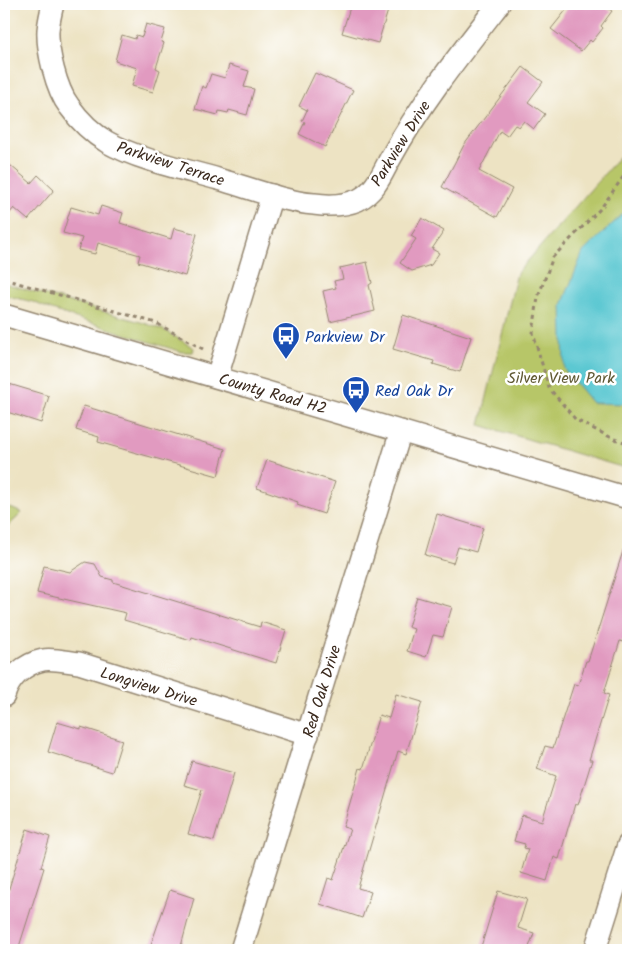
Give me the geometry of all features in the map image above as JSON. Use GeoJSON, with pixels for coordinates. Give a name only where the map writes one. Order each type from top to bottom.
{"type":"FeatureCollection","features":[{"type":"Feature","properties":{"kind":"street","name":"Parkview Terrace"},"geometry":{"type":"LineString","coordinates":[[53,4],[48,30],[49,51],[55,76],[68,104],[89,129],[108,142],[136,154],[272,195]]}},
{"type":"Feature","properties":{"kind":"street","name":"Parkview Drive"},"geometry":{"type":"LineString","coordinates":[[272,195],[311,204],[344,204],[360,199],[371,190],[428,98],[499,4]]}},
{"type":"Feature","properties":{"kind":"street"},"geometry":{"type":"LineString","coordinates":[[216,377],[272,195]]}},
{"type":"Feature","properties":{"kind":"street","name":"County Road H2"},"geometry":{"type":"LineString","coordinates":[[4,315],[628,498]]}},
{"type":"Feature","properties":{"kind":"street","name":"Red Oak Drive"},"geometry":{"type":"LineString","coordinates":[[241,950],[402,431]]}},
{"type":"Feature","properties":{"kind":"street","name":"Longview Drive"},"geometry":{"type":"LineString","coordinates":[[4,696],[6,688],[15,675],[29,666],[44,660],[79,663],[308,735]]}},
{"type":"Feature","properties":{"kind":"street"},"geometry":{"type":"LineString","coordinates":[[595,950],[623,879],[628,845]]}},
{"type":"Feature","properties":{"kind":"path"},"geometry":{"type":"LineString","coordinates":[[628,170],[601,208],[554,257],[538,297],[533,333],[549,388],[570,414],[576,420],[614,439],[628,443]]}},
{"type":"Feature","properties":{"kind":"path"},"geometry":{"type":"LineString","coordinates":[[4,279],[156,323],[199,347],[223,357]]}},
{"type":"Feature","properties":{"kind":"green space","name":"Silver View Park"},"geometry":{"type":"Polygon","coordinates":[[[628,147],[628,469],[480,425],[517,273],[628,147]]]}},
{"type":"Feature","properties":{"kind":"green space"},"geometry":{"type":"Polygon","coordinates":[[[4,283],[164,330],[194,348],[193,352],[182,352],[52,310],[33,302],[4,295],[4,283]]]}},
{"type":"Feature","properties":{"kind":"green space"},"geometry":{"type":"Polygon","coordinates":[[[4,505],[22,513],[4,530],[4,505]]]}},
{"type":"Feature","properties":{"kind":"water"},"geometry":{"type":"Polygon","coordinates":[[[628,209],[628,404],[592,403],[564,369],[562,305],[583,252],[628,209]]]}},
{"type":"Feature","properties":{"kind":"building"},"geometry":{"type":"Polygon","coordinates":[[[351,4],[390,4],[378,43],[342,33],[351,4]]]}},
{"type":"Feature","properties":{"kind":"building"},"geometry":{"type":"Polygon","coordinates":[[[571,4],[602,4],[612,11],[601,26],[603,28],[592,42],[590,40],[581,51],[551,29],[571,4]]]}},
{"type":"Feature","properties":{"kind":"building"},"geometry":{"type":"Polygon","coordinates":[[[146,24],[165,29],[161,42],[164,43],[156,68],[160,70],[153,92],[132,86],[137,68],[115,61],[122,35],[135,39],[136,35],[142,37],[146,24]]]}},
{"type":"Feature","properties":{"kind":"building"},"geometry":{"type":"Polygon","coordinates":[[[229,65],[249,71],[244,87],[254,89],[247,115],[229,110],[228,113],[219,111],[218,115],[195,109],[202,86],[206,88],[211,74],[225,78],[229,65]]]}},
{"type":"Feature","properties":{"kind":"building"},"geometry":{"type":"Polygon","coordinates":[[[523,67],[543,82],[528,102],[545,114],[534,129],[524,121],[519,127],[515,125],[507,136],[500,131],[479,171],[512,189],[497,217],[442,187],[464,145],[523,67]]]}},
{"type":"Feature","properties":{"kind":"building"},"geometry":{"type":"Polygon","coordinates":[[[315,73],[353,90],[325,147],[299,134],[305,122],[302,121],[307,110],[299,106],[315,73]]]}},
{"type":"Feature","properties":{"kind":"building"},"geometry":{"type":"Polygon","coordinates":[[[4,160],[31,183],[38,175],[54,190],[28,220],[14,208],[4,220],[4,160]]]}},
{"type":"Feature","properties":{"kind":"building"},"geometry":{"type":"Polygon","coordinates":[[[101,206],[123,213],[120,223],[171,239],[174,228],[197,234],[185,276],[138,262],[140,255],[98,243],[95,254],[78,250],[82,238],[63,233],[71,207],[98,215],[101,206]]]}},
{"type":"Feature","properties":{"kind":"building"},"geometry":{"type":"Polygon","coordinates":[[[422,218],[444,231],[432,249],[439,253],[431,265],[412,271],[400,263],[416,239],[411,236],[422,218]]]}},
{"type":"Feature","properties":{"kind":"building"},"geometry":{"type":"Polygon","coordinates":[[[367,262],[372,283],[369,285],[375,311],[330,322],[323,291],[336,288],[334,281],[343,279],[340,268],[367,262]]]}},
{"type":"Feature","properties":{"kind":"building"},"geometry":{"type":"Polygon","coordinates":[[[403,315],[471,337],[460,372],[433,364],[434,361],[393,349],[403,315]]]}},
{"type":"Feature","properties":{"kind":"building"},"geometry":{"type":"Polygon","coordinates":[[[9,384],[49,396],[41,423],[4,411],[4,401],[9,384]]]}},
{"type":"Feature","properties":{"kind":"building"},"geometry":{"type":"Polygon","coordinates":[[[84,406],[225,449],[218,476],[98,442],[99,437],[76,430],[84,406]]]}},
{"type":"Feature","properties":{"kind":"building"},"geometry":{"type":"Polygon","coordinates":[[[267,460],[335,482],[324,514],[297,505],[298,502],[257,488],[267,460]]]}},
{"type":"Feature","properties":{"kind":"building"},"geometry":{"type":"Polygon","coordinates":[[[437,514],[483,528],[476,552],[458,547],[453,563],[425,555],[437,514]]]}},
{"type":"Feature","properties":{"kind":"building"},"geometry":{"type":"Polygon","coordinates":[[[624,548],[628,548],[628,643],[620,641],[604,693],[609,695],[589,760],[592,760],[578,805],[575,804],[559,859],[554,857],[547,881],[521,873],[528,849],[524,848],[525,844],[514,841],[522,815],[542,821],[556,776],[537,769],[545,746],[553,748],[574,684],[578,685],[586,661],[588,661],[624,548]]]}},
{"type":"Feature","properties":{"kind":"building"},"geometry":{"type":"Polygon","coordinates":[[[85,562],[95,564],[102,577],[113,580],[113,582],[260,627],[261,622],[286,630],[276,663],[192,637],[191,640],[124,620],[126,613],[37,593],[44,566],[70,572],[85,562]]]}},
{"type":"Feature","properties":{"kind":"building"},"geometry":{"type":"Polygon","coordinates":[[[417,597],[452,607],[443,637],[433,635],[426,657],[407,651],[414,629],[408,627],[417,597]]]}},
{"type":"Feature","properties":{"kind":"building"},"geometry":{"type":"Polygon","coordinates":[[[396,694],[422,702],[406,754],[398,751],[358,888],[371,892],[362,918],[320,904],[328,878],[333,880],[350,829],[343,827],[360,768],[363,769],[379,715],[389,718],[396,694]]]}},
{"type":"Feature","properties":{"kind":"building"},"geometry":{"type":"Polygon","coordinates":[[[57,722],[81,729],[81,727],[122,740],[112,772],[48,752],[57,722]]]}},
{"type":"Feature","properties":{"kind":"building"},"geometry":{"type":"Polygon","coordinates":[[[192,761],[234,773],[214,841],[188,834],[202,790],[184,785],[192,761]]]}},
{"type":"Feature","properties":{"kind":"building"},"geometry":{"type":"Polygon","coordinates":[[[27,829],[50,837],[41,867],[44,868],[18,950],[4,950],[4,905],[27,829]]]}},
{"type":"Feature","properties":{"kind":"building"},"geometry":{"type":"Polygon","coordinates":[[[170,890],[194,898],[180,950],[160,950],[150,947],[170,890]]]}},
{"type":"Feature","properties":{"kind":"building"},"geometry":{"type":"Polygon","coordinates":[[[498,891],[527,899],[518,928],[534,933],[528,950],[480,950],[498,891]]]}},
{"type":"Feature","properties":{"kind":"place","name":"Parkview Dr"},"geometry":{"type":"Point","coordinates":[286,360]}},
{"type":"Feature","properties":{"kind":"place","name":"Red Oak Dr"},"geometry":{"type":"Point","coordinates":[356,414]}}]}
